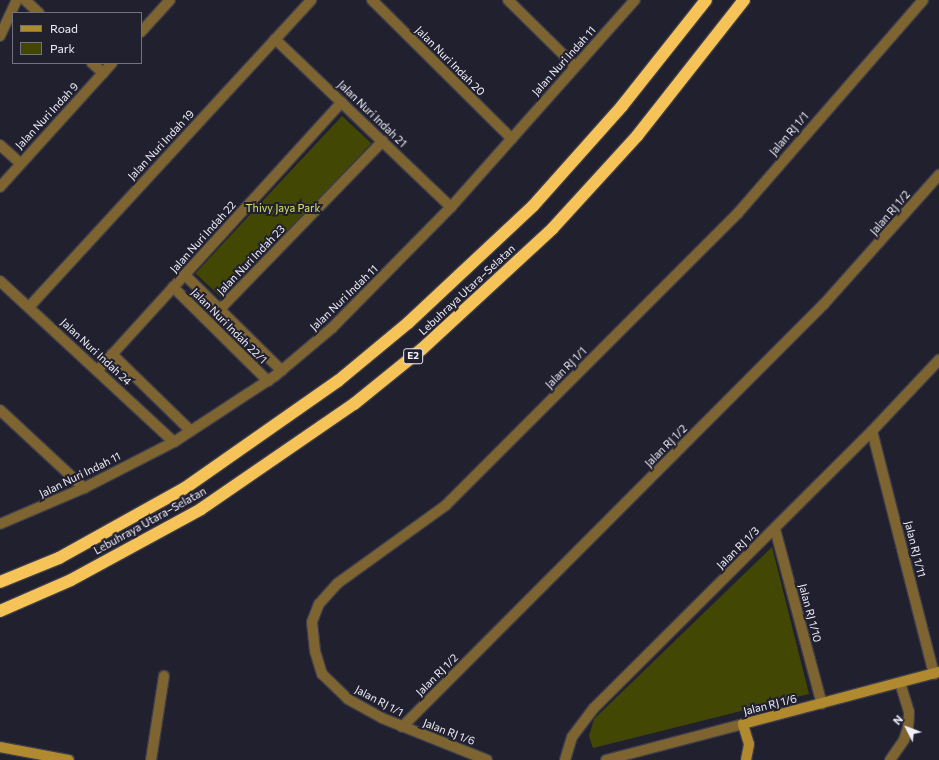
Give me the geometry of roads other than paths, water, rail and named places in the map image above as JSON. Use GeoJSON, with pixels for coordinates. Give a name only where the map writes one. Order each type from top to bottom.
{"type":"FeatureCollection","features":[{"type":"Feature","properties":{"kind":"highway","name":"Lebuhraya Utara–Selatan"},"geometry":{"type":"LineString","coordinates":[[0,582],[59,558],[184,488],[338,381],[447,288],[533,206],[622,106],[706,0]]}},
{"type":"Feature","properties":{"kind":"highway","name":"Lebuhraya Utara–Selatan"},"geometry":{"type":"LineString","coordinates":[[0,611],[71,580],[201,509],[354,404],[422,349],[553,228],[637,136],[744,0]]}},
{"type":"Feature","properties":{"kind":"street"},"geometry":{"type":"LineString","coordinates":[[0,36],[17,0]]}},
{"type":"Feature","properties":{"kind":"street"},"geometry":{"type":"LineString","coordinates":[[25,0],[38,12]]}},
{"type":"Feature","properties":{"kind":"street"},"geometry":{"type":"LineString","coordinates":[[142,31],[170,0]]}},
{"type":"Feature","properties":{"kind":"street","name":"Jalan Nuri Indah 19"},"geometry":{"type":"LineString","coordinates":[[29,307],[310,0]]}},
{"type":"Feature","properties":{"kind":"street","name":"Jalan Nuri Indah 20"},"geometry":{"type":"LineString","coordinates":[[372,0],[512,139]]}},
{"type":"Feature","properties":{"kind":"street"},"geometry":{"type":"LineString","coordinates":[[508,0],[575,66]]}},
{"type":"Feature","properties":{"kind":"street","name":"Jalan Nuri Indah 11"},"geometry":{"type":"LineString","coordinates":[[0,524],[84,488],[174,442],[282,371],[332,328],[451,207],[635,0]]}},
{"type":"Feature","properties":{"kind":"street","name":"Jalan RJ 1/1"},"geometry":{"type":"LineString","coordinates":[[402,726],[348,699],[322,674],[315,651],[312,622],[319,604],[338,583],[386,551],[452,500],[738,213],[923,0]]}},
{"type":"Feature","properties":{"kind":"street","name":"Jalan Nuri Indah 21"},"geometry":{"type":"LineString","coordinates":[[275,39],[451,207]]}},
{"type":"Feature","properties":{"kind":"street"},"geometry":{"type":"LineString","coordinates":[[93,64],[103,73]]}},
{"type":"Feature","properties":{"kind":"street","name":"Jalan Nuri Indah 9"},"geometry":{"type":"LineString","coordinates":[[0,187],[20,163],[111,64]]}},
{"type":"Feature","properties":{"kind":"street","name":"Jalan Nuri Indah 22"},"geometry":{"type":"LineString","coordinates":[[98,370],[342,102]]}},
{"type":"Feature","properties":{"kind":"street","name":"Jalan Nuri Indah 23"},"geometry":{"type":"LineString","coordinates":[[220,309],[383,141]]}},
{"type":"Feature","properties":{"kind":"street"},"geometry":{"type":"LineString","coordinates":[[0,145],[20,163]]}},
{"type":"Feature","properties":{"kind":"street","name":"Jalan RJ 1/2"},"geometry":{"type":"LineString","coordinates":[[402,726],[824,304],[939,175]]}},
{"type":"Feature","properties":{"kind":"street","name":"Jalan Nuri Indah 22/1"},"geometry":{"type":"LineString","coordinates":[[185,274],[282,371]]}},
{"type":"Feature","properties":{"kind":"street","name":"Jalan Nuri Indah 24"},"geometry":{"type":"LineString","coordinates":[[0,281],[98,370],[174,442]]}},
{"type":"Feature","properties":{"kind":"street","name":"Jalan Nuri Indah 22/1"},"geometry":{"type":"LineString","coordinates":[[173,287],[268,381]]}},
{"type":"Feature","properties":{"kind":"street"},"geometry":{"type":"LineString","coordinates":[[112,354],[191,431]]}},
{"type":"Feature","properties":{"kind":"street","name":"Jalan RJ 1/3"},"geometry":{"type":"LineString","coordinates":[[565,760],[572,737],[594,708],[775,529],[872,431],[939,360]]}},
{"type":"Feature","properties":{"kind":"street"},"geometry":{"type":"LineString","coordinates":[[0,410],[84,488]]}},
{"type":"Feature","properties":{"kind":"street","name":"Jalan RJ 1/11"},"geometry":{"type":"LineString","coordinates":[[872,431],[936,673]]}},
{"type":"Feature","properties":{"kind":"street","name":"Jalan RJ 1/10"},"geometry":{"type":"LineString","coordinates":[[775,529],[822,704]]}},
{"type":"Feature","properties":{"kind":"street","name":"Jalan RJ 1/6"},"geometry":{"type":"LineString","coordinates":[[606,760],[936,673]]}},
{"type":"Feature","properties":{"kind":"street"},"geometry":{"type":"LineString","coordinates":[[151,760],[164,676]]}},
{"type":"Feature","properties":{"kind":"street"},"geometry":{"type":"LineString","coordinates":[[890,760],[904,740],[908,728],[909,712],[900,683]]}},
{"type":"Feature","properties":{"kind":"street"},"geometry":{"type":"LineString","coordinates":[[743,724],[749,744],[746,760]]}},
{"type":"Feature","properties":{"kind":"street","name":"Jalan RJ 1/6"},"geometry":{"type":"LineString","coordinates":[[402,726],[487,760]]}},
{"type":"Feature","properties":{"kind":"street"},"geometry":{"type":"LineString","coordinates":[[0,747],[69,760]]}},
{"type":"Feature","properties":{"kind":"park label","name":"Thivy Jaya Park"},"geometry":{"type":"Point","coordinates":[283,208]}}]}
